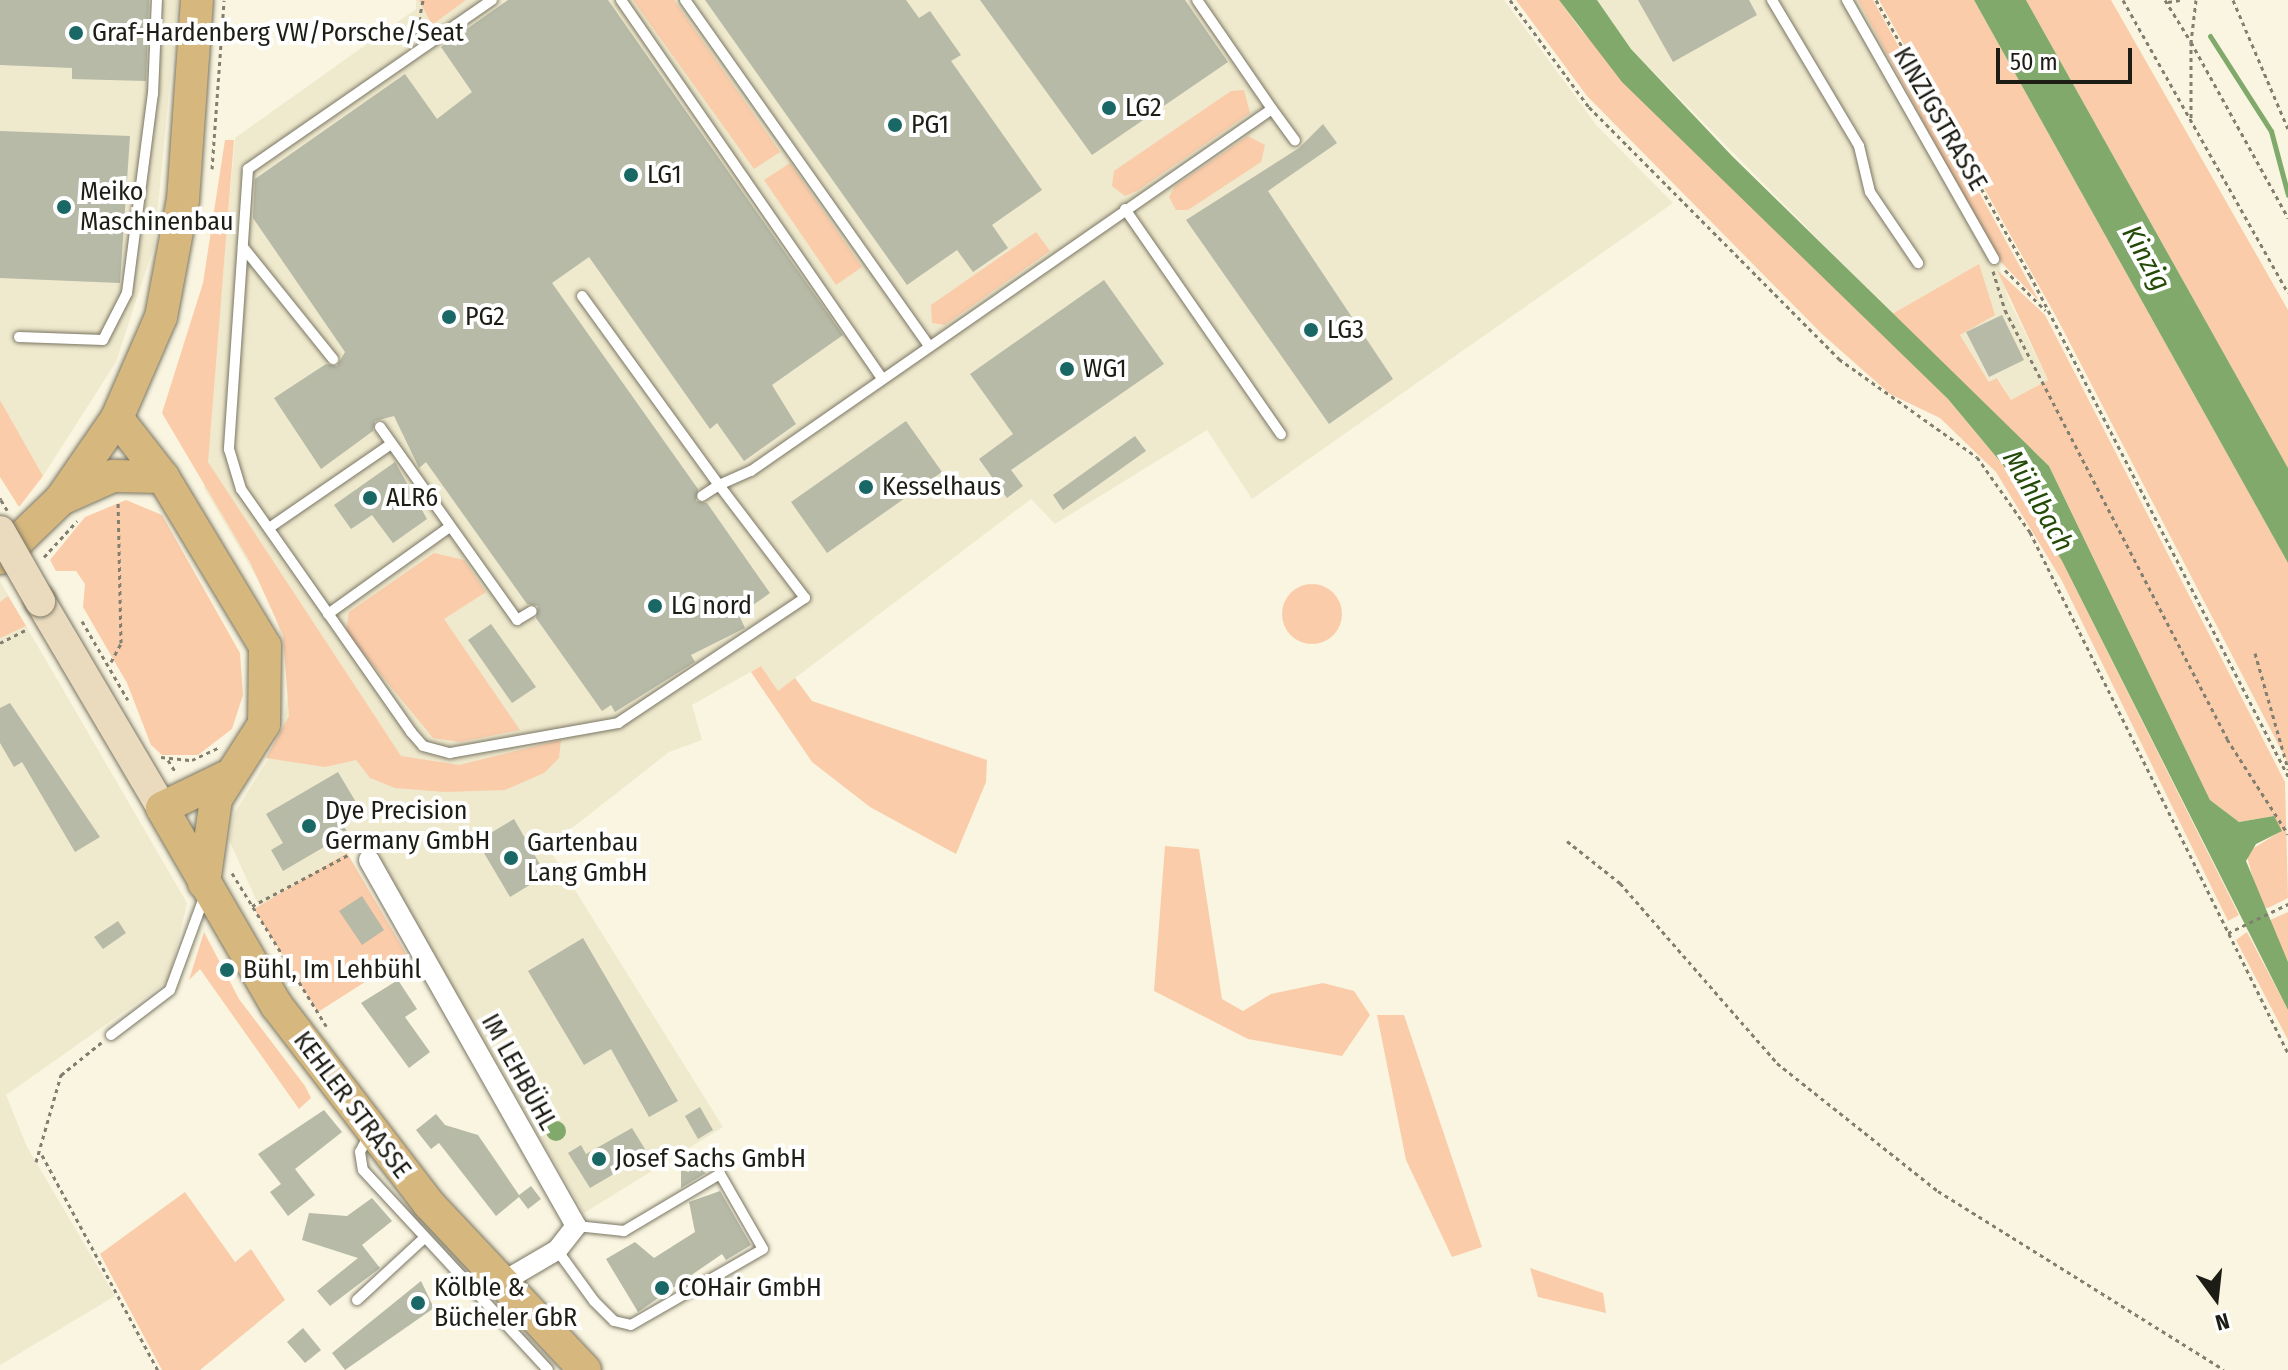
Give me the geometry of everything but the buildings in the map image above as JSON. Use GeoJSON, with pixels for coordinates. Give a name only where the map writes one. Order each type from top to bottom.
{"type":"FeatureCollection","features":[{"type":"Feature","properties":{"kind":"main road"},"geometry":{"type":"LineString","coordinates":[[74,504],[117,418],[167,295],[193,113],[197,0]]}},
{"type":"Feature","properties":{"kind":"main road"},"geometry":{"type":"LineString","coordinates":[[117,418],[163,477],[265,646],[264,724],[226,777],[207,828],[214,881]]}},
{"type":"Feature","properties":{"kind":"main road"},"geometry":{"type":"LineString","coordinates":[[0,558],[113,476],[163,477]]}},
{"type":"Feature","properties":{"kind":"main road"},"geometry":{"type":"LineString","coordinates":[[0,531],[36,614],[162,808],[226,777]]}},
{"type":"Feature","properties":{"kind":"main road","name":"KEHLER STRASSE"},"geometry":{"type":"LineString","coordinates":[[162,808],[214,881],[277,1006],[371,1134],[501,1283],[585,1370]]}},
{"type":"Feature","properties":{"kind":"street","name":"IM LEHBÜHL"},"geometry":{"type":"LineString","coordinates":[[369,860],[576,1226]]}},
{"type":"Feature","properties":{"kind":"street"},"geometry":{"type":"LineString","coordinates":[[501,1283],[557,1250],[576,1226]]}},
{"type":"Feature","properties":{"kind":"lane"},"geometry":{"type":"LineString","coordinates":[[19,337],[103,340],[127,293],[153,94],[157,0]]}},
{"type":"Feature","properties":{"kind":"lane"},"geometry":{"type":"LineString","coordinates":[[492,0],[248,169],[229,449],[236,479],[411,732],[434,751],[485,752],[618,723],[805,598],[582,296]]}},
{"type":"Feature","properties":{"kind":"lane"},"geometry":{"type":"LineString","coordinates":[[621,0],[882,378]]}},
{"type":"Feature","properties":{"kind":"lane"},"geometry":{"type":"LineString","coordinates":[[685,0],[929,346]]}},
{"type":"Feature","properties":{"kind":"lane"},"geometry":{"type":"LineString","coordinates":[[1197,0],[1295,141]]}},
{"type":"Feature","properties":{"kind":"lane"},"geometry":{"type":"LineString","coordinates":[[1772,0],[1859,146],[1870,192],[1918,263]]}},
{"type":"Feature","properties":{"kind":"lane","name":"KINZIGSTRASSE"},"geometry":{"type":"LineString","coordinates":[[1847,0],[1994,259]]}},
{"type":"Feature","properties":{"kind":"lane"},"geometry":{"type":"LineString","coordinates":[[702,496],[751,471],[1272,109]]}},
{"type":"Feature","properties":{"kind":"lane"},"geometry":{"type":"LineString","coordinates":[[1125,209],[1281,434]]}},
{"type":"Feature","properties":{"kind":"lane"},"geometry":{"type":"LineString","coordinates":[[243,247],[333,359]]}},
{"type":"Feature","properties":{"kind":"lane"},"geometry":{"type":"LineString","coordinates":[[380,427],[448,528],[517,620],[532,611]]}},
{"type":"Feature","properties":{"kind":"lane"},"geometry":{"type":"LineString","coordinates":[[269,528],[391,444]]}},
{"type":"Feature","properties":{"kind":"lane"},"geometry":{"type":"LineString","coordinates":[[328,614],[448,528]]}},
{"type":"Feature","properties":{"kind":"lane"},"geometry":{"type":"LineString","coordinates":[[111,1035],[170,990],[182,971],[195,907],[214,881]]}},
{"type":"Feature","properties":{"kind":"lane"},"geometry":{"type":"LineString","coordinates":[[371,1134],[360,1152],[363,1170],[423,1239],[548,1370]]}},
{"type":"Feature","properties":{"kind":"lane"},"geometry":{"type":"LineString","coordinates":[[557,1250],[594,1301],[614,1321],[631,1325],[763,1249],[720,1174],[624,1231],[576,1226]]}},
{"type":"Feature","properties":{"kind":"lane"},"geometry":{"type":"LineString","coordinates":[[357,1300],[423,1239]]}},
{"type":"Feature","properties":{"kind":"path"},"geometry":{"type":"LineString","coordinates":[[412,57],[423,0]]}},
{"type":"Feature","properties":{"kind":"path"},"geometry":{"type":"LineString","coordinates":[[1510,0],[1589,107],[1817,337],[1890,400],[1942,426],[1977,457],[2030,532],[2288,1053]]}},
{"type":"Feature","properties":{"kind":"path"},"geometry":{"type":"LineString","coordinates":[[1876,0],[2047,312],[2288,776]]}},
{"type":"Feature","properties":{"kind":"path"},"geometry":{"type":"LineString","coordinates":[[2123,0],[2288,293]]}},
{"type":"Feature","properties":{"kind":"path"},"geometry":{"type":"LineString","coordinates":[[2180,0],[2165,1],[2191,42],[2288,218]]}},
{"type":"Feature","properties":{"kind":"path"},"geometry":{"type":"LineString","coordinates":[[2191,122],[2191,42],[2196,0]]}},
{"type":"Feature","properties":{"kind":"path"},"geometry":{"type":"LineString","coordinates":[[2233,0],[2288,129]]}},
{"type":"Feature","properties":{"kind":"path"},"geometry":{"type":"LineString","coordinates":[[1994,259],[2047,312]]}},
{"type":"Feature","properties":{"kind":"path"},"geometry":{"type":"LineString","coordinates":[[1994,259],[2005,310],[2227,739],[2288,834]]}},
{"type":"Feature","properties":{"kind":"path"},"geometry":{"type":"LineString","coordinates":[[111,662],[121,643],[114,496],[125,495]]}},
{"type":"Feature","properties":{"kind":"path"},"geometry":{"type":"LineString","coordinates":[[33,567],[74,504]]}},
{"type":"Feature","properties":{"kind":"path"},"geometry":{"type":"LineString","coordinates":[[0,643],[36,614]]}},
{"type":"Feature","properties":{"kind":"path"},"geometry":{"type":"LineString","coordinates":[[2255,653],[2288,769]]}},
{"type":"Feature","properties":{"kind":"path"},"geometry":{"type":"LineString","coordinates":[[168,760],[192,760],[223,745]]}},
{"type":"Feature","properties":{"kind":"path"},"geometry":{"type":"LineString","coordinates":[[1567,841],[1620,883],[1777,1063],[1938,1191],[2224,1370]]}},
{"type":"Feature","properties":{"kind":"path"},"geometry":{"type":"LineString","coordinates":[[252,906],[347,853],[369,860]]}},
{"type":"Feature","properties":{"kind":"path"},"geometry":{"type":"LineString","coordinates":[[214,881],[252,906],[333,1038]]}},
{"type":"Feature","properties":{"kind":"path"},"geometry":{"type":"LineString","coordinates":[[2228,933],[2288,904]]}},
{"type":"Feature","properties":{"kind":"path"},"geometry":{"type":"LineString","coordinates":[[36,1162],[42,1155],[61,1075],[111,1035]]}},
{"type":"Feature","properties":{"kind":"path"},"geometry":{"type":"LineString","coordinates":[[42,1155],[158,1370]]}},
{"type":"Feature","properties":{"kind":"shaded area"},"geometry":{"type":"Polygon","coordinates":[[[0,0],[178,0],[154,246],[116,362],[43,476],[0,400],[0,0]]]}},
{"type":"Feature","properties":{"kind":"shaded area"},"geometry":{"type":"Polygon","coordinates":[[[416,0],[1504,0],[1597,126],[1673,203],[1252,499],[1207,430],[1055,524],[1031,499],[778,691],[761,666],[692,705],[702,740],[669,752],[548,847],[723,1127],[584,1213],[368,841],[259,906],[229,840],[234,814],[280,740],[290,682],[274,607],[204,488],[235,138],[416,9],[416,0]]]}},
{"type":"Feature","properties":{"kind":"shaded area"},"geometry":{"type":"Polygon","coordinates":[[[419,0],[466,0],[432,25],[419,0]]]}},
{"type":"Feature","properties":{"kind":"shaded area"},"geometry":{"type":"Polygon","coordinates":[[[633,0],[674,0],[780,152],[754,169],[633,0]]]}},
{"type":"Feature","properties":{"kind":"shaded area"},"geometry":{"type":"Polygon","coordinates":[[[1516,0],[1559,0],[1581,30],[1948,399],[2003,465],[2062,561],[2239,915],[2228,921],[2061,579],[1996,472],[1940,418],[1890,394],[1822,334],[1587,96],[1516,0]]]}},
{"type":"Feature","properties":{"kind":"shaded area"},"geometry":{"type":"Polygon","coordinates":[[[1597,0],[1858,0],[1996,254],[2008,298],[2048,380],[2011,400],[1998,378],[1990,383],[1960,335],[1979,264],[1892,314],[1631,49],[1597,0]]]}},
{"type":"Feature","properties":{"kind":"shaded area"},"geometry":{"type":"Polygon","coordinates":[[[1858,0],[1873,0],[2039,301],[1996,257],[1858,0]]]}},
{"type":"Feature","properties":{"kind":"shaded area"},"geometry":{"type":"Polygon","coordinates":[[[1879,0],[1974,0],[2288,563],[2288,763],[2058,320],[1879,0]]]}},
{"type":"Feature","properties":{"kind":"shaded area"},"geometry":{"type":"Polygon","coordinates":[[[2026,0],[2111,0],[2288,310],[2288,468],[2026,0]]]}},
{"type":"Feature","properties":{"kind":"shaded area"},"geometry":{"type":"Polygon","coordinates":[[[1244,90],[1250,113],[1137,191],[1125,196],[1112,186],[1114,171],[1231,91],[1244,90]]]}},
{"type":"Feature","properties":{"kind":"shaded area"},"geometry":{"type":"Polygon","coordinates":[[[1248,136],[1265,145],[1261,162],[1188,210],[1176,210],[1169,197],[1175,186],[1248,136]]]}},
{"type":"Feature","properties":{"kind":"shaded area"},"geometry":{"type":"Polygon","coordinates":[[[225,140],[234,140],[208,462],[401,756],[459,765],[561,740],[559,758],[544,773],[505,790],[445,792],[395,788],[370,778],[356,760],[325,767],[266,758],[289,716],[283,635],[250,562],[162,413],[203,283],[225,140]]]}},
{"type":"Feature","properties":{"kind":"shaded area"},"geometry":{"type":"Polygon","coordinates":[[[790,163],[862,267],[836,285],[764,180],[790,163]]]}},
{"type":"Feature","properties":{"kind":"shaded area"},"geometry":{"type":"Polygon","coordinates":[[[1036,232],[1050,251],[945,325],[932,323],[931,305],[1036,232]]]}},
{"type":"Feature","properties":{"kind":"shaded area"},"geometry":{"type":"Polygon","coordinates":[[[1979,264],[1995,315],[1960,335],[1989,382],[1997,378],[2011,400],[2048,380],[1997,270],[2045,315],[2285,782],[2288,898],[2268,908],[2261,907],[2246,853],[2281,831],[2274,816],[2239,822],[2210,800],[2049,466],[1892,314],[1979,264]]]}},
{"type":"Feature","properties":{"kind":"shaded area"},"geometry":{"type":"Polygon","coordinates":[[[0,400],[43,476],[19,507],[0,477],[0,400]]]}},
{"type":"Feature","properties":{"kind":"shaded area"},"geometry":{"type":"Polygon","coordinates":[[[126,500],[162,515],[240,653],[243,695],[232,729],[198,755],[162,755],[151,745],[127,683],[83,607],[85,584],[76,571],[56,571],[50,560],[85,517],[126,500]]]}},
{"type":"Feature","properties":{"kind":"shaded area"},"geometry":{"type":"Polygon","coordinates":[[[434,553],[464,560],[486,592],[444,619],[520,730],[460,742],[433,738],[346,632],[349,612],[434,553]]]}},
{"type":"Feature","properties":{"kind":"shaded area"},"geometry":{"type":"Polygon","coordinates":[[[0,581],[187,903],[169,980],[6,1095],[27,1147],[115,1296],[0,1365],[0,581]]]}},
{"type":"Feature","properties":{"kind":"shaded area"},"geometry":{"type":"Polygon","coordinates":[[[1312,584],[1323,586],[1333,593],[1340,603],[1340,625],[1333,635],[1323,642],[1312,644],[1301,642],[1291,635],[1284,625],[1282,614],[1284,603],[1291,593],[1301,586],[1312,584]]]}},
{"type":"Feature","properties":{"kind":"shaded area"},"geometry":{"type":"Polygon","coordinates":[[[8,596],[26,626],[0,638],[0,602],[8,596]]]}},
{"type":"Feature","properties":{"kind":"shaded area"},"geometry":{"type":"Polygon","coordinates":[[[761,666],[778,691],[795,678],[812,701],[987,760],[986,782],[956,854],[870,807],[812,762],[751,672],[761,666]]]}},
{"type":"Feature","properties":{"kind":"shaded area"},"geometry":{"type":"Polygon","coordinates":[[[1165,846],[1199,849],[1222,999],[1243,1011],[1271,994],[1323,983],[1354,991],[1370,1015],[1342,1056],[1248,1039],[1154,991],[1165,846]]]}},
{"type":"Feature","properties":{"kind":"shaded area"},"geometry":{"type":"Polygon","coordinates":[[[347,853],[407,955],[318,1012],[254,909],[347,853]]]}},
{"type":"Feature","properties":{"kind":"shaded area"},"geometry":{"type":"Polygon","coordinates":[[[2288,912],[2288,962],[2268,921],[2288,912]]]}},
{"type":"Feature","properties":{"kind":"shaded area"},"geometry":{"type":"Polygon","coordinates":[[[204,932],[239,999],[305,1086],[311,1098],[299,1109],[200,969],[189,980],[204,932]]]}},
{"type":"Feature","properties":{"kind":"shaded area"},"geometry":{"type":"Polygon","coordinates":[[[2247,932],[2288,1010],[2288,1040],[2236,940],[2247,932]]]}},
{"type":"Feature","properties":{"kind":"shaded area"},"geometry":{"type":"Polygon","coordinates":[[[1377,1015],[1404,1015],[1482,1247],[1452,1257],[1406,1160],[1377,1015]]]}},
{"type":"Feature","properties":{"kind":"shaded area"},"geometry":{"type":"Polygon","coordinates":[[[185,1192],[235,1262],[251,1249],[285,1300],[200,1370],[162,1370],[100,1254],[185,1192]]]}},
{"type":"Feature","properties":{"kind":"shaded area"},"geometry":{"type":"Polygon","coordinates":[[[1530,1268],[1603,1293],[1606,1313],[1538,1297],[1530,1268]]]}},
{"type":"Feature","properties":{"kind":"water","name":"Mühlbach"},"geometry":{"type":"Polygon","coordinates":[[[1559,0],[1597,0],[1631,49],[1732,156],[2049,466],[2210,800],[2239,822],[2274,816],[2282,831],[2256,844],[2246,861],[2288,962],[2288,1010],[2062,561],[2003,465],[1948,399],[1622,82],[1559,0]]]}},
{"type":"Feature","properties":{"kind":"water","name":"Kinzig"},"geometry":{"type":"Polygon","coordinates":[[[1974,0],[2026,0],[2288,468],[2288,563],[1974,0]]]}},
{"type":"Feature","properties":{"kind":"water"},"geometry":{"type":"Polygon","coordinates":[[[556,1121],[563,1124],[566,1131],[563,1138],[556,1141],[549,1138],[546,1131],[549,1124],[556,1121]]]}},
{"type":"Feature","properties":{"kind":"waterway"},"geometry":{"type":"LineString","coordinates":[[2210,36],[2271,131],[2288,195]]}},
{"type":"Feature","properties":{"kind":"place","name":"Graf-Hardenberg VW/Porsche/Seat"},"geometry":{"type":"Point","coordinates":[76,33]}},
{"type":"Feature","properties":{"kind":"place","name":"LG2"},"geometry":{"type":"Point","coordinates":[1109,108]}},
{"type":"Feature","properties":{"kind":"place","name":"PG1"},"geometry":{"type":"Point","coordinates":[895,125]}},
{"type":"Feature","properties":{"kind":"place","name":"LG1"},"geometry":{"type":"Point","coordinates":[631,175]}},
{"type":"Feature","properties":{"kind":"place","name":"Meiko Maschinenbau"},"geometry":{"type":"Point","coordinates":[64,207]}},
{"type":"Feature","properties":{"kind":"place","name":"PG2"},"geometry":{"type":"Point","coordinates":[449,317]}},
{"type":"Feature","properties":{"kind":"place","name":"LG3"},"geometry":{"type":"Point","coordinates":[1311,330]}},
{"type":"Feature","properties":{"kind":"place","name":"WG1"},"geometry":{"type":"Point","coordinates":[1067,369]}},
{"type":"Feature","properties":{"kind":"place","name":"Kesselhaus"},"geometry":{"type":"Point","coordinates":[866,487]}},
{"type":"Feature","properties":{"kind":"place","name":"ALR6"},"geometry":{"type":"Point","coordinates":[370,498]}},
{"type":"Feature","properties":{"kind":"place","name":"LG nord"},"geometry":{"type":"Point","coordinates":[655,606]}},
{"type":"Feature","properties":{"kind":"place","name":"Dye Precision Germany GmbH"},"geometry":{"type":"Point","coordinates":[309,826]}},
{"type":"Feature","properties":{"kind":"place","name":"Gartenbau Lang GmbH"},"geometry":{"type":"Point","coordinates":[511,858]}},
{"type":"Feature","properties":{"kind":"place","name":"Bühl, Im Lehbühl"},"geometry":{"type":"Point","coordinates":[227,970]}},
{"type":"Feature","properties":{"kind":"place","name":"Josef Sachs GmbH"},"geometry":{"type":"Point","coordinates":[599,1159]}},
{"type":"Feature","properties":{"kind":"place","name":"COHair GmbH"},"geometry":{"type":"Point","coordinates":[662,1288]}},
{"type":"Feature","properties":{"kind":"place","name":"Kölble & Bücheler GbR"},"geometry":{"type":"Point","coordinates":[418,1303]}}]}
